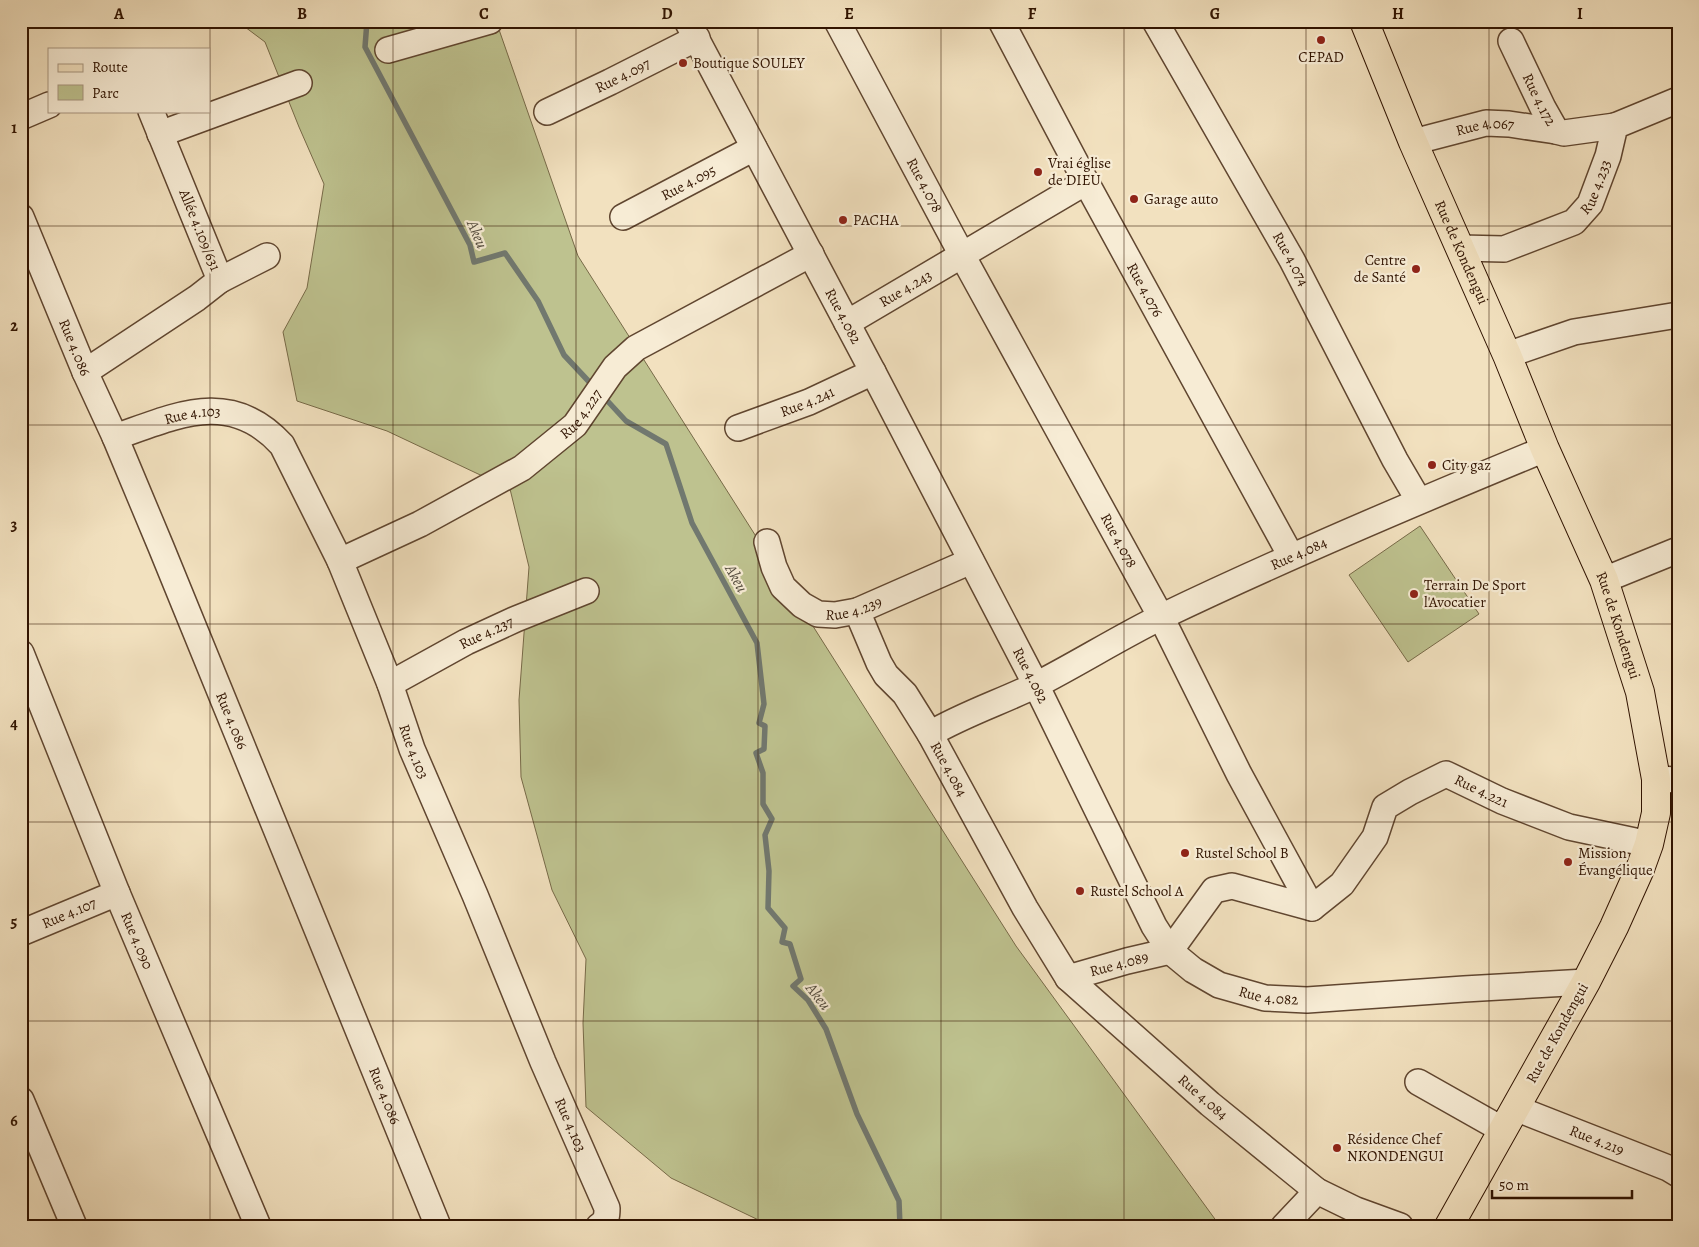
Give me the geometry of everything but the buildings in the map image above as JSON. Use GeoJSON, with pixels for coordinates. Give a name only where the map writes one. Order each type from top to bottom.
{"type":"FeatureCollection","features":[{"type":"Feature","properties":{"kind":"main road","name":"Rue de Kondengui"},"geometry":{"type":"LineString","coordinates":[[1364,21],[1413,142],[1507,355],[1545,450],[1604,580],[1667,779],[1656,812],[1649,844],[1614,928],[1586,982],[1449,1226]]}},
{"type":"Feature","properties":{"kind":"street"},"geometry":{"type":"LineString","coordinates":[[388,50],[490,21]]}},
{"type":"Feature","properties":{"kind":"street","name":"Rue 4.078"},"geometry":{"type":"LineString","coordinates":[[837,21],[962,255],[1161,617],[1239,774],[1312,908]]}},
{"type":"Feature","properties":{"kind":"street","name":"Rue 4.076"},"geometry":{"type":"LineString","coordinates":[[1001,21],[1086,182],[1292,556]]}},
{"type":"Feature","properties":{"kind":"street","name":"Rue 4.074"},"geometry":{"type":"LineString","coordinates":[[1155,21],[1292,260],[1395,460],[1419,501]]}},
{"type":"Feature","properties":{"kind":"street","name":"Rue 4.097"},"geometry":{"type":"LineString","coordinates":[[547,112],[692,30]]}},
{"type":"Feature","properties":{"kind":"street","name":"Rue 4.082"},"geometry":{"type":"LineString","coordinates":[[692,30],[848,323],[1036,684],[1154,926],[1170,951],[1193,970],[1219,985],[1265,998],[1307,1000],[1586,982]]}},
{"type":"Feature","properties":{"kind":"street","name":"Rue 4.172"},"geometry":{"type":"LineString","coordinates":[[1511,41],[1543,108],[1556,130],[1564,133],[1615,126]]}},
{"type":"Feature","properties":{"kind":"street"},"geometry":{"type":"LineString","coordinates":[[160,134],[299,83]]}},
{"type":"Feature","properties":{"kind":"street"},"geometry":{"type":"LineString","coordinates":[[1615,126],[1678,100]]}},
{"type":"Feature","properties":{"kind":"street"},"geometry":{"type":"LineString","coordinates":[[21,117],[48,105]]}},
{"type":"Feature","properties":{"kind":"street","name":"Allée 4.109/631"},"geometry":{"type":"LineString","coordinates":[[85,372],[197,298],[220,280],[151,112]]}},
{"type":"Feature","properties":{"kind":"street","name":"Rue 4.067"},"geometry":{"type":"LineString","coordinates":[[1413,142],[1486,124],[1509,124],[1556,130]]}},
{"type":"Feature","properties":{"kind":"street","name":"Rue 4.233"},"geometry":{"type":"LineString","coordinates":[[1460,248],[1504,249],[1574,222],[1590,204],[1608,156],[1615,126]]}},
{"type":"Feature","properties":{"kind":"street","name":"Rue 4.095"},"geometry":{"type":"LineString","coordinates":[[623,217],[754,148]]}},
{"type":"Feature","properties":{"kind":"street","name":"Rue 4.243"},"geometry":{"type":"LineString","coordinates":[[848,323],[1086,182]]}},
{"type":"Feature","properties":{"kind":"street","name":"Rue 4.086"},"geometry":{"type":"LineString","coordinates":[[21,217],[85,372],[115,437],[165,556],[438,1226]]}},
{"type":"Feature","properties":{"kind":"street","name":"Rue 4.227"},"geometry":{"type":"LineString","coordinates":[[340,561],[420,524],[522,468],[575,425],[615,368],[636,348],[811,254]]}},
{"type":"Feature","properties":{"kind":"street"},"geometry":{"type":"LineString","coordinates":[[220,280],[267,256]]}},
{"type":"Feature","properties":{"kind":"street"},"geometry":{"type":"LineString","coordinates":[[1507,355],[1574,332],[1678,315]]}},
{"type":"Feature","properties":{"kind":"street","name":"Rue 4.241"},"geometry":{"type":"LineString","coordinates":[[738,428],[809,402],[873,372]]}},
{"type":"Feature","properties":{"kind":"street","name":"Rue 4.103"},"geometry":{"type":"LineString","coordinates":[[115,437],[164,420],[204,411],[229,412],[258,424],[271,433],[282,445],[340,561],[390,684],[412,749],[475,895],[543,1062],[607,1208],[608,1223]]}},
{"type":"Feature","properties":{"kind":"street","name":"Rue 4.084"},"geometry":{"type":"LineString","coordinates":[[1400,1226],[1356,1210],[1317,1191],[1210,1104],[1068,978],[1025,908],[930,734],[949,723],[1036,684],[1161,617],[1292,556],[1419,501],[1545,450]]}},
{"type":"Feature","properties":{"kind":"street","name":"Rue 4.239"},"geometry":{"type":"LineString","coordinates":[[768,542],[774,567],[783,587],[802,606],[818,614],[835,615],[857,611],[971,561]]}},
{"type":"Feature","properties":{"kind":"street"},"geometry":{"type":"LineString","coordinates":[[1604,580],[1678,550]]}},
{"type":"Feature","properties":{"kind":"street","name":"Rue 4.237"},"geometry":{"type":"LineString","coordinates":[[390,684],[466,642],[516,619],[586,591]]}},
{"type":"Feature","properties":{"kind":"street"},"geometry":{"type":"LineString","coordinates":[[857,611],[886,675],[905,694],[930,734]]}},
{"type":"Feature","properties":{"kind":"street","name":"Rue 4.090"},"geometry":{"type":"LineString","coordinates":[[21,653],[117,892],[258,1226]]}},
{"type":"Feature","properties":{"kind":"street","name":"Rue 4.221"},"geometry":{"type":"LineString","coordinates":[[1312,908],[1342,884],[1375,837],[1385,807],[1446,774],[1502,801],[1570,827],[1649,844]]}},
{"type":"Feature","properties":{"kind":"street"},"geometry":{"type":"LineString","coordinates":[[1170,951],[1214,890],[1232,886],[1312,908]]}},
{"type":"Feature","properties":{"kind":"street","name":"Rue 4.107"},"geometry":{"type":"LineString","coordinates":[[21,933],[117,892]]}},
{"type":"Feature","properties":{"kind":"street","name":"Rue 4.089"},"geometry":{"type":"LineString","coordinates":[[1068,978],[1170,951]]}},
{"type":"Feature","properties":{"kind":"street","name":"Rue 4.219"},"geometry":{"type":"LineString","coordinates":[[1418,1082],[1509,1119],[1668,1168],[1678,1174]]}},
{"type":"Feature","properties":{"kind":"street"},"geometry":{"type":"LineString","coordinates":[[21,1100],[74,1226]]}},
{"type":"Feature","properties":{"kind":"street"},"geometry":{"type":"LineString","coordinates":[[1284,1226],[1317,1191]]}},
{"type":"Feature","properties":{"kind":"green space"},"geometry":{"type":"Polygon","coordinates":[[[237,21],[496,21],[578,256],[1016,946],[1220,1226],[771,1226],[671,1178],[586,1107],[583,1023],[586,959],[552,890],[521,777],[519,700],[529,567],[510,489],[387,431],[297,401],[283,332],[307,288],[324,184],[265,42],[237,21]]]}},
{"type":"Feature","properties":{"kind":"green space","name":"Terrain De Sport l'Avocatier"},"geometry":{"type":"Polygon","coordinates":[[[1420,526],[1479,614],[1408,662],[1349,575],[1420,526]]]}},
{"type":"Feature","properties":{"kind":"waterway","name":"Akeu"},"geometry":{"type":"LineString","coordinates":[[367,21],[365,47],[470,245],[474,262],[505,253],[538,301],[564,355],[594,387]]}},
{"type":"Feature","properties":{"kind":"waterway","name":"Akeu"},"geometry":{"type":"LineString","coordinates":[[602,395],[626,421],[666,444],[692,523],[757,643],[764,704],[759,723],[765,726],[764,749],[756,753],[763,773],[763,804],[772,819],[765,835],[769,871],[768,908],[785,928],[782,942],[790,944],[801,979],[793,986],[808,1000],[826,1029],[857,1114],[899,1201],[900,1226]]}},
{"type":"Feature","properties":{"kind":"place","name":"CEPAD"},"geometry":{"type":"Point","coordinates":[1321,40]}},
{"type":"Feature","properties":{"kind":"place","name":"Boutique SOULEY"},"geometry":{"type":"Point","coordinates":[683,63]}},
{"type":"Feature","properties":{"kind":"place","name":"Vrai église de DIEU"},"geometry":{"type":"Point","coordinates":[1038,172]}},
{"type":"Feature","properties":{"kind":"place","name":"Garage auto"},"geometry":{"type":"Point","coordinates":[1134,199]}},
{"type":"Feature","properties":{"kind":"place","name":"PACHA"},"geometry":{"type":"Point","coordinates":[843,220]}},
{"type":"Feature","properties":{"kind":"place","name":"Centre de Santé"},"geometry":{"type":"Point","coordinates":[1416,269]}},
{"type":"Feature","properties":{"kind":"place","name":"City gaz"},"geometry":{"type":"Point","coordinates":[1432,465]}},
{"type":"Feature","properties":{"kind":"place","name":"Terrain De Sport l'Avocatier"},"geometry":{"type":"Point","coordinates":[1414,594]}},
{"type":"Feature","properties":{"kind":"place","name":"Rustel School B"},"geometry":{"type":"Point","coordinates":[1185,853]}},
{"type":"Feature","properties":{"kind":"place","name":"Mission Évangélique"},"geometry":{"type":"Point","coordinates":[1568,862]}},
{"type":"Feature","properties":{"kind":"place","name":"Rustel School A"},"geometry":{"type":"Point","coordinates":[1080,891]}},
{"type":"Feature","properties":{"kind":"place","name":"Résidence Chef NKONDENGUI"},"geometry":{"type":"Point","coordinates":[1337,1148]}}]}
